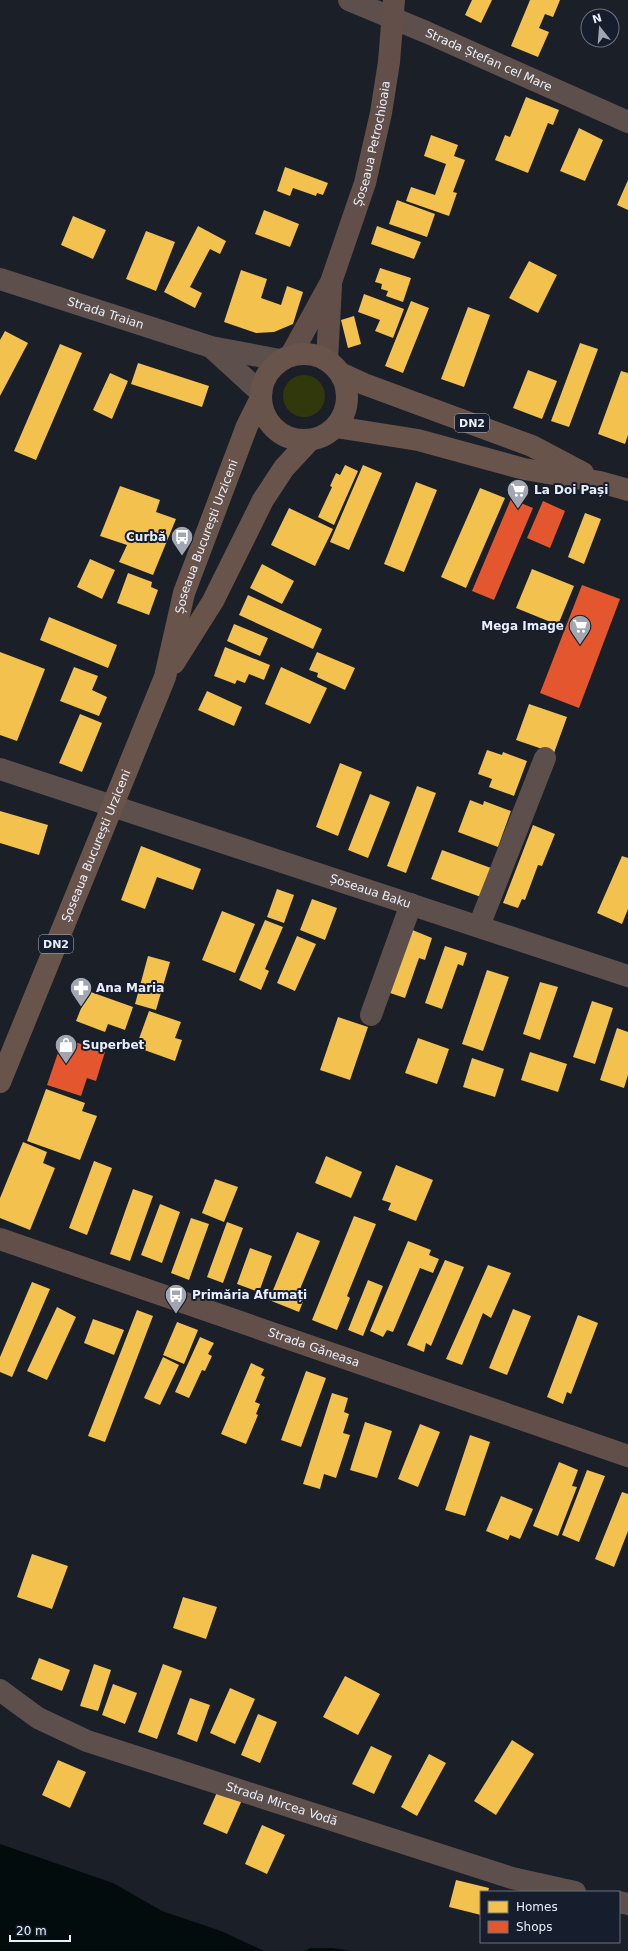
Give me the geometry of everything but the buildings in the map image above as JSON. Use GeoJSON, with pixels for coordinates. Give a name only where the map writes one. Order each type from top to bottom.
{"type":"FeatureCollection","features":[{"type":"Feature","properties":{"kind":"highway","name":"DN2"},"geometry":{"type":"LineString","coordinates":[[286,358],[303,353],[315,355],[364,384],[532,446],[600,482]]}},
{"type":"Feature","properties":{"kind":"highway","name":"Șoseaua București Urziceni"},"geometry":{"type":"LineString","coordinates":[[0,1082],[164,677],[184,593],[247,426],[260,396],[264,379],[270,369],[286,358]]}},
{"type":"Feature","properties":{"kind":"highway","name":"Șoseaua București Urziceni"},"geometry":{"type":"LineString","coordinates":[[260,396],[264,414],[271,426],[282,435],[296,440],[310,440],[324,436],[336,427],[346,410],[347,401],[345,381],[334,366]]}},
{"type":"Feature","properties":{"kind":"highway","name":"DN2"},"geometry":{"type":"LineString","coordinates":[[336,427],[418,440],[524,469],[600,482],[628,490]]}},
{"type":"Feature","properties":{"kind":"highway","name":"Șoseaua București Urziceni"},"geometry":{"type":"LineString","coordinates":[[164,677],[212,601],[263,500],[284,468],[310,440]]}},
{"type":"Feature","properties":{"kind":"main road","name":"Șoseaua Petrochioaia"},"geometry":{"type":"LineString","coordinates":[[286,358],[331,282],[365,183],[373,150],[389,62],[393,9]]}},
{"type":"Feature","properties":{"kind":"main road","name":"Șoseaua Petrochioaia"},"geometry":{"type":"LineString","coordinates":[[331,282],[334,366]]}},
{"type":"Feature","properties":{"kind":"main road","name":"Strada Găneasa"},"geometry":{"type":"LineString","coordinates":[[0,1240],[628,1456]]}},
{"type":"Feature","properties":{"kind":"street","name":"Strada Ștefan cel Mare"},"geometry":{"type":"LineString","coordinates":[[349,0],[393,9],[628,122]]}},
{"type":"Feature","properties":{"kind":"street","name":"Strada Traian"},"geometry":{"type":"LineString","coordinates":[[0,279],[211,347],[286,358]]}},
{"type":"Feature","properties":{"kind":"street","name":"Strada Traian"},"geometry":{"type":"LineString","coordinates":[[211,347],[260,396]]}},
{"type":"Feature","properties":{"kind":"street"},"geometry":{"type":"LineString","coordinates":[[479,926],[545,758]]}},
{"type":"Feature","properties":{"kind":"street","name":"Șoseaua Baku"},"geometry":{"type":"LineString","coordinates":[[0,769],[628,976]]}},
{"type":"Feature","properties":{"kind":"street"},"geometry":{"type":"LineString","coordinates":[[371,1015],[410,904]]}},
{"type":"Feature","properties":{"kind":"street","name":"Strada Mircea Vodă"},"geometry":{"type":"LineString","coordinates":[[0,1690],[38,1718],[87,1741],[512,1878],[570,1891]]}},
{"type":"Feature","properties":{"kind":"green space"},"geometry":{"type":"Polygon","coordinates":[[[300,375],[308,375],[319,381],[325,392],[325,400],[319,411],[308,417],[300,417],[289,411],[283,400],[283,392],[289,381],[300,375]]]}},
{"type":"Feature","properties":{"kind":"shaded area"},"geometry":{"type":"Polygon","coordinates":[[[0,1844],[113,1883],[162,1911],[221,1931],[264,1951],[0,1951],[0,1844]]]}},
{"type":"Feature","properties":{"kind":"shaded area"},"geometry":{"type":"Polygon","coordinates":[[[310,1948],[333,1948],[350,1951],[305,1951],[310,1948]]]}},
{"type":"Feature","properties":{"kind":"place","name":"La Doi Pași"},"geometry":{"type":"Point","coordinates":[518,510]}},
{"type":"Feature","properties":{"kind":"place","name":"Curbă"},"geometry":{"type":"Point","coordinates":[182,556]}},
{"type":"Feature","properties":{"kind":"place","name":"Mega Image"},"geometry":{"type":"Point","coordinates":[580,646]}},
{"type":"Feature","properties":{"kind":"place","name":"Ana Maria"},"geometry":{"type":"Point","coordinates":[81,1008]}},
{"type":"Feature","properties":{"kind":"place","name":"Superbet"},"geometry":{"type":"Point","coordinates":[66,1064]}},
{"type":"Feature","properties":{"kind":"place","name":"Primăria Afumați"},"geometry":{"type":"Point","coordinates":[176,1314]}}]}
